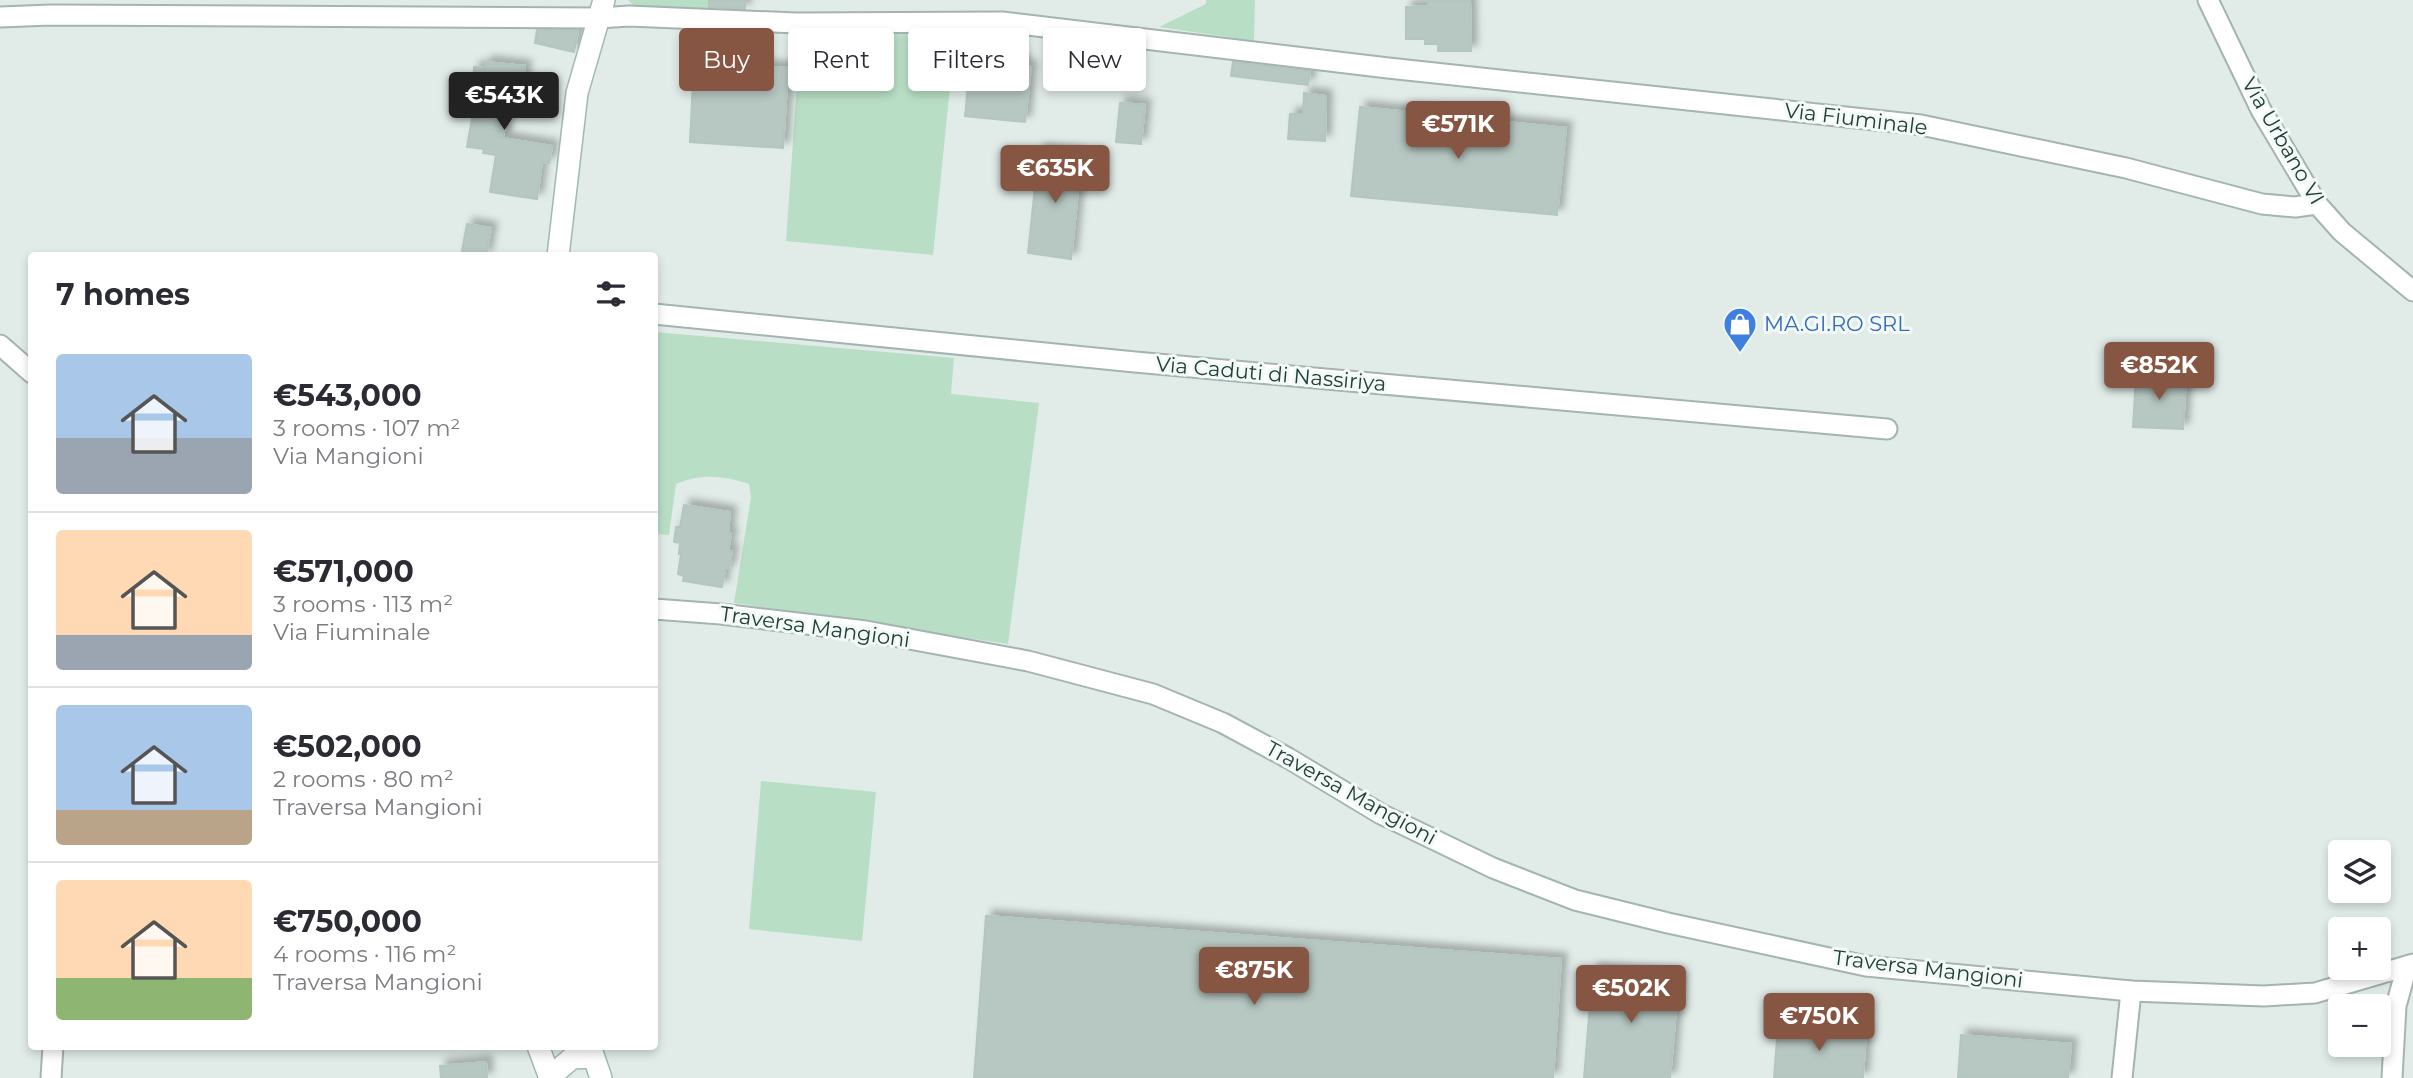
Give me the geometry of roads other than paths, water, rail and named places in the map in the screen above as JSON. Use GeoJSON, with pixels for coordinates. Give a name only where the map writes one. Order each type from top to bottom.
{"type":"FeatureCollection","features":[{"type":"Feature","properties":{"kind":"street","name":"Via Urbano VI"},"geometry":{"type":"LineString","coordinates":[[2208,0],[2261,110],[2317,204],[2342,232],[2413,291]]}},
{"type":"Feature","properties":{"kind":"street","name":"Via Fiuminale"},"geometry":{"type":"LineString","coordinates":[[601,9],[629,16],[796,23],[1002,22],[1388,68],[1921,125],[2126,168],[2262,204],[2317,204]]}},
{"type":"Feature","properties":{"kind":"street"},"geometry":{"type":"LineString","coordinates":[[0,17],[601,9],[577,93],[558,252]]}},
{"type":"Feature","properties":{"kind":"street","name":"Via Caduti di Nassiriya"},"geometry":{"type":"LineString","coordinates":[[658,314],[1135,362],[1887,429]]}},
{"type":"Feature","properties":{"kind":"street"},"geometry":{"type":"LineString","coordinates":[[0,345],[28,370]]}},
{"type":"Feature","properties":{"kind":"street","name":"Traversa Mangioni"},"geometry":{"type":"LineString","coordinates":[[658,609],[866,631],[1028,661],[1153,694],[1223,723],[1288,758],[1381,814],[1493,867],[1575,900],[1867,966],[2131,991],[2264,996],[2315,993],[2410,965]]}},
{"type":"Feature","properties":{"kind":"street"},"geometry":{"type":"LineString","coordinates":[[2392,1078],[2396,1006],[2410,965]]}},
{"type":"Feature","properties":{"kind":"street"},"geometry":{"type":"LineString","coordinates":[[2122,1078],[2131,991]]}},
{"type":"Feature","properties":{"kind":"street"},"geometry":{"type":"LineString","coordinates":[[51,1078],[53,1050]]}},
{"type":"Feature","properties":{"kind":"street"},"geometry":{"type":"LineString","coordinates":[[540,1050],[550,1077],[572,1058],[596,1067]]}},
{"type":"Feature","properties":{"kind":"place","name":"MA.GI.RO SRL"},"geometry":{"type":"Point","coordinates":[1740,354]}}]}
